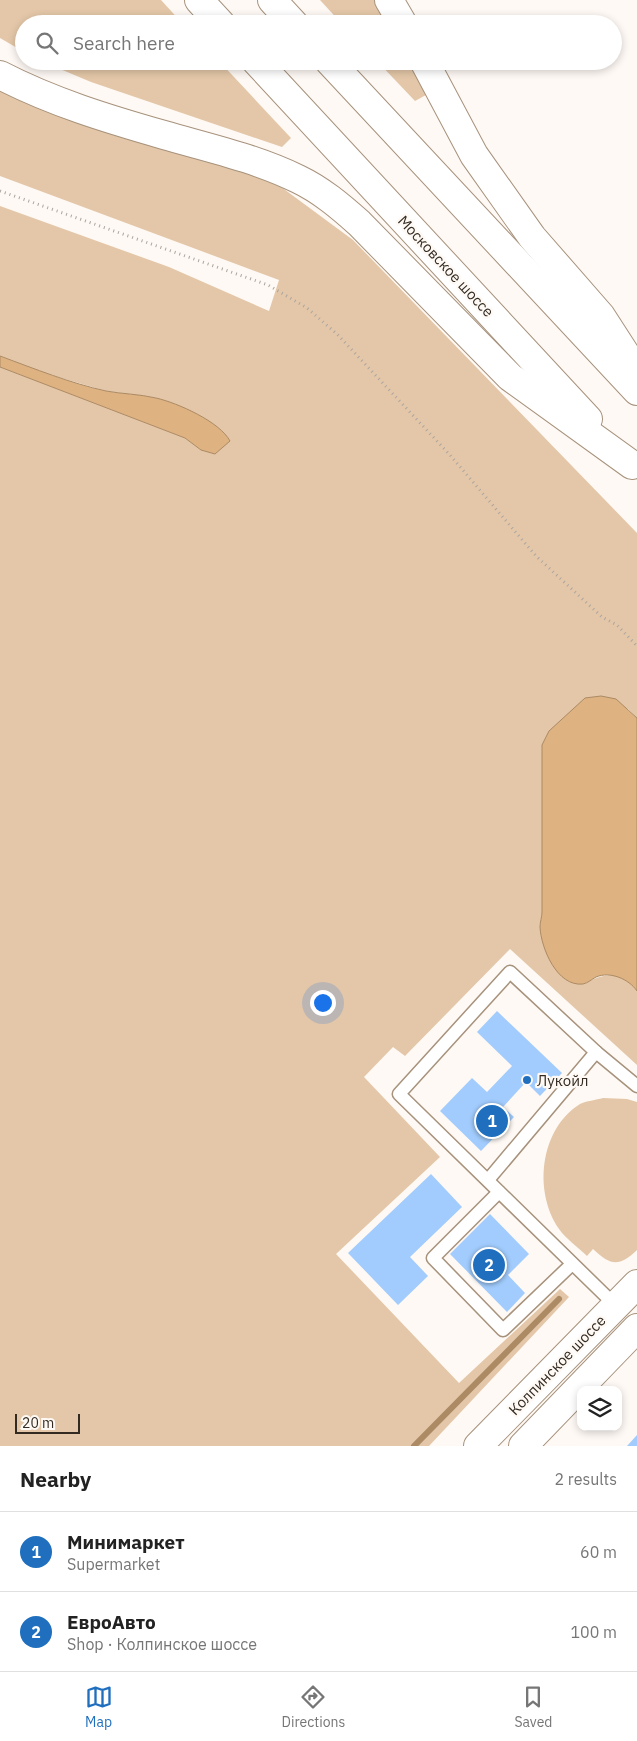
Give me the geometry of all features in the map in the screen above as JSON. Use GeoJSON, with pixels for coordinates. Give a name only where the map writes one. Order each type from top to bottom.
{"type":"FeatureCollection","features":[{"type":"Feature","properties":{"kind":"main road"},"geometry":{"type":"LineString","coordinates":[[199,0],[213,15]]}},
{"type":"Feature","properties":{"kind":"main road"},"geometry":{"type":"LineString","coordinates":[[272,0],[286,15]]}},
{"type":"Feature","properties":{"kind":"main road"},"geometry":{"type":"LineString","coordinates":[[389,0],[398,15]]}},
{"type":"Feature","properties":{"kind":"main road","name":"Московское шоссе"},"geometry":{"type":"LineString","coordinates":[[264,70],[634,468]]}},
{"type":"Feature","properties":{"kind":"main road"},"geometry":{"type":"LineString","coordinates":[[337,70],[637,391]]}},
{"type":"Feature","properties":{"kind":"main road"},"geometry":{"type":"LineString","coordinates":[[429,70],[474,155],[532,237],[601,316],[637,372]]}},
{"type":"Feature","properties":{"kind":"main road"},"geometry":{"type":"LineString","coordinates":[[0,75],[34,93],[80,109],[246,158],[298,179],[334,200],[359,223],[510,377],[634,468]]}},
{"type":"Feature","properties":{"kind":"main road","name":"Колпинское шоссе"},"geometry":{"type":"LineString","coordinates":[[478,1446],[637,1284]]}},
{"type":"Feature","properties":{"kind":"main road"},"geometry":{"type":"LineString","coordinates":[[523,1446],[637,1328]]}},
{"type":"Feature","properties":{"kind":"lane"},"geometry":{"type":"LineString","coordinates":[[615,1306],[399,1094],[510,972],[596,1052],[637,1086]]}},
{"type":"Feature","properties":{"kind":"lane"},"geometry":{"type":"LineString","coordinates":[[488,1180],[596,1052]]}},
{"type":"Feature","properties":{"kind":"lane"},"geometry":{"type":"LineString","coordinates":[[499,1192],[433,1258],[503,1330],[572,1264]]}},
{"type":"Feature","properties":{"kind":"path"},"geometry":{"type":"LineString","coordinates":[[0,191],[268,286],[307,308],[337,334],[450,455],[536,556],[602,617],[617,625],[637,646]]}},
{"type":"Feature","properties":{"kind":"shaded area"},"geometry":{"type":"Polygon","coordinates":[[[0,0],[161,0],[175,15],[15,15],[15,47],[0,38],[0,0]]]}},
{"type":"Feature","properties":{"kind":"shaded area"},"geometry":{"type":"Polygon","coordinates":[[[320,0],[375,0],[383,15],[334,15],[320,0]]]}},
{"type":"Feature","properties":{"kind":"shaded area"},"geometry":{"type":"Polygon","coordinates":[[[62,70],[227,70],[291,138],[282,147],[91,82],[62,70]]]}},
{"type":"Feature","properties":{"kind":"shaded area"},"geometry":{"type":"Polygon","coordinates":[[[386,70],[413,70],[426,95],[415,101],[386,70]]]}},
{"type":"Feature","properties":{"kind":"shaded area"},"geometry":{"type":"Polygon","coordinates":[[[0,86],[273,181],[353,240],[637,533],[637,718],[628,709],[585,698],[573,711],[540,927],[584,984],[605,976],[612,976],[625,979],[637,991],[637,1065],[510,949],[405,1056],[393,1047],[364,1077],[440,1157],[336,1254],[459,1383],[560,1289],[569,1297],[429,1446],[0,1446],[0,367],[185,438],[201,450],[157,398],[106,391],[44,373],[0,356],[0,206],[169,267],[269,311],[279,280],[0,176],[0,86]]]}},
{"type":"Feature","properties":{"kind":"shaded area"},"geometry":{"type":"Polygon","coordinates":[[[0,356],[93,388],[150,397],[175,404],[208,420],[225,434],[230,441],[215,454],[201,450],[185,438],[0,367],[0,356]]]}},
{"type":"Feature","properties":{"kind":"shaded area"},"geometry":{"type":"Polygon","coordinates":[[[601,696],[616,699],[637,718],[637,991],[619,977],[607,975],[601,975],[583,984],[565,979],[552,964],[541,936],[542,745],[549,731],[585,698],[601,696]]]}},
{"type":"Feature","properties":{"kind":"shaded area"},"geometry":{"type":"Polygon","coordinates":[[[603,1098],[627,1099],[637,1102],[637,1250],[620,1262],[605,1259],[593,1249],[587,1256],[562,1233],[551,1214],[546,1197],[544,1179],[549,1145],[556,1129],[567,1115],[580,1104],[603,1098]]]}},
{"type":"Feature","properties":{"kind":"building","name":"Лукойл"},"geometry":{"type":"Polygon","coordinates":[[[497,1011],[562,1073],[540,1096],[526,1082],[503,1107],[514,1117],[481,1151],[440,1111],[472,1078],[487,1092],[512,1066],[477,1032],[497,1011]]]}},
{"type":"Feature","properties":{"kind":"building"},"geometry":{"type":"Polygon","coordinates":[[[431,1174],[462,1207],[410,1257],[428,1276],[398,1305],[348,1253],[431,1174]]]}},
{"type":"Feature","properties":{"kind":"building"},"geometry":{"type":"Polygon","coordinates":[[[490,1214],[529,1254],[508,1275],[525,1293],[507,1312],[450,1254],[490,1214]]]}},
{"type":"Feature","properties":{"kind":"building"},"geometry":{"type":"Polygon","coordinates":[[[637,1435],[637,1446],[627,1446],[637,1435]]]}},
{"type":"Feature","properties":{"kind":"waterway"},"geometry":{"type":"LineString","coordinates":[[414,1446],[559,1299]]}},
{"type":"Feature","properties":{"kind":"place","name":"Лукойл"},"geometry":{"type":"Point","coordinates":[527,1080]}},
{"type":"Feature","properties":{"kind":"place","name":"Минимаркет"},"geometry":{"type":"Point","coordinates":[492,1121]}},
{"type":"Feature","properties":{"kind":"place","name":"ЕвроАвто"},"geometry":{"type":"Point","coordinates":[489,1265]}}]}
